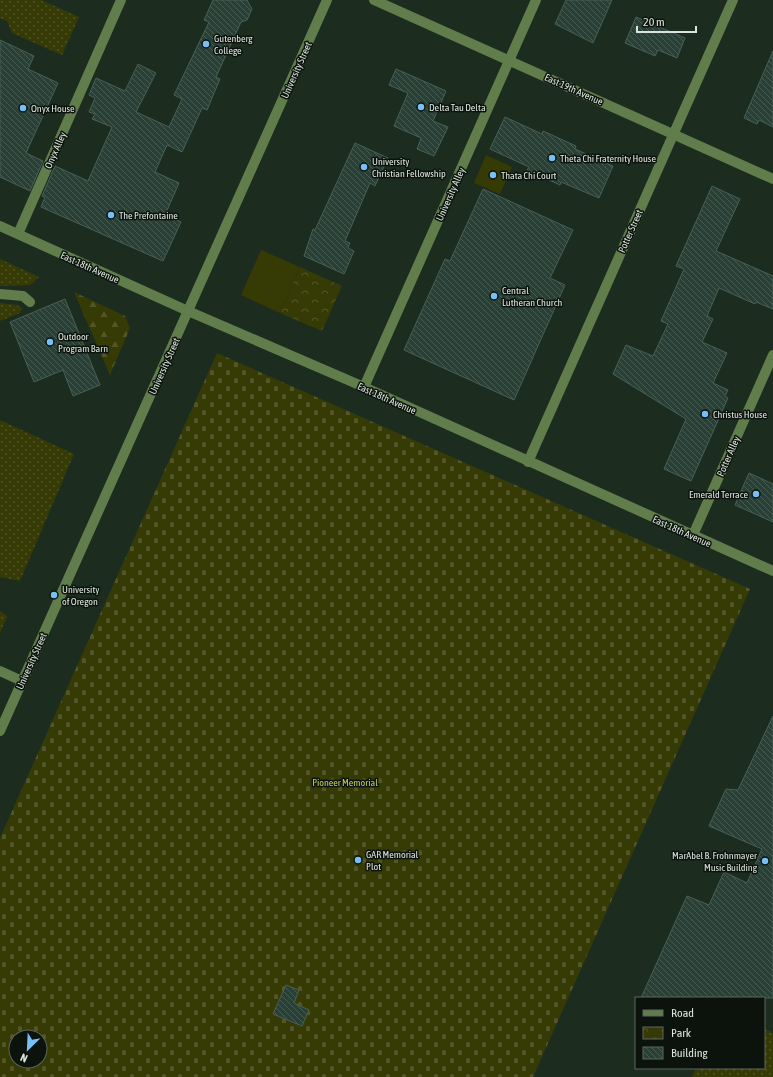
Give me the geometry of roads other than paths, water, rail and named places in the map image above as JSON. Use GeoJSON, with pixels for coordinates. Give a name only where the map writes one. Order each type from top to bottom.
{"type":"FeatureCollection","features":[{"type":"Feature","properties":{"kind":"street","name":"Onyx Alley"},"geometry":{"type":"LineString","coordinates":[[18,234],[121,0]]}},
{"type":"Feature","properties":{"kind":"street","name":"University Street"},"geometry":{"type":"LineString","coordinates":[[0,731],[327,0]]}},
{"type":"Feature","properties":{"kind":"street","name":"East 19th Avenue"},"geometry":{"type":"LineString","coordinates":[[374,0],[773,179]]}},
{"type":"Feature","properties":{"kind":"street","name":"University Alley"},"geometry":{"type":"LineString","coordinates":[[364,387],[536,0]]}},
{"type":"Feature","properties":{"kind":"street","name":"Potter Street"},"geometry":{"type":"LineString","coordinates":[[528,462],[733,0]]}},
{"type":"Feature","properties":{"kind":"street","name":"East 18th Avenue"},"geometry":{"type":"LineString","coordinates":[[0,226],[188,311],[364,387],[773,571]]}},
{"type":"Feature","properties":{"kind":"street"},"geometry":{"type":"LineString","coordinates":[[0,294],[23,296],[30,302]]}},
{"type":"Feature","properties":{"kind":"street","name":"Potter Alley"},"geometry":{"type":"LineString","coordinates":[[693,535],[773,355]]}},
{"type":"Feature","properties":{"kind":"street"},"geometry":{"type":"LineString","coordinates":[[0,671],[22,681]]}},
{"type":"Feature","properties":{"kind":"place","name":"Gutenberg College"},"geometry":{"type":"Point","coordinates":[206,44]}},
{"type":"Feature","properties":{"kind":"place","name":"Delta Tau Delta"},"geometry":{"type":"Point","coordinates":[421,107]}},
{"type":"Feature","properties":{"kind":"place","name":"Onyx House"},"geometry":{"type":"Point","coordinates":[23,108]}},
{"type":"Feature","properties":{"kind":"place","name":"Theta Chi Fraternity House"},"geometry":{"type":"Point","coordinates":[552,158]}},
{"type":"Feature","properties":{"kind":"place","name":"University Christian Fellowship"},"geometry":{"type":"Point","coordinates":[364,167]}},
{"type":"Feature","properties":{"kind":"place","name":"Thata Chi Court"},"geometry":{"type":"Point","coordinates":[493,175]}},
{"type":"Feature","properties":{"kind":"place","name":"The Prefontaine"},"geometry":{"type":"Point","coordinates":[111,215]}},
{"type":"Feature","properties":{"kind":"place","name":"Central Lutheran Church"},"geometry":{"type":"Point","coordinates":[494,296]}},
{"type":"Feature","properties":{"kind":"place","name":"Outdoor Program Barn"},"geometry":{"type":"Point","coordinates":[50,342]}},
{"type":"Feature","properties":{"kind":"place","name":"Christus House"},"geometry":{"type":"Point","coordinates":[705,414]}},
{"type":"Feature","properties":{"kind":"place","name":"Emerald Terrace"},"geometry":{"type":"Point","coordinates":[756,494]}},
{"type":"Feature","properties":{"kind":"place","name":"University of Oregon"},"geometry":{"type":"Point","coordinates":[54,595]}},
{"type":"Feature","properties":{"kind":"place","name":"GAR Memorial Plot"},"geometry":{"type":"Point","coordinates":[358,860]}},
{"type":"Feature","properties":{"kind":"place","name":"MarAbel B. Frohnmayer Music Building"},"geometry":{"type":"Point","coordinates":[765,861]}},
{"type":"Feature","properties":{"kind":"park label","name":"Pioneer Memorial"},"geometry":{"type":"Point","coordinates":[345,782]}}]}
